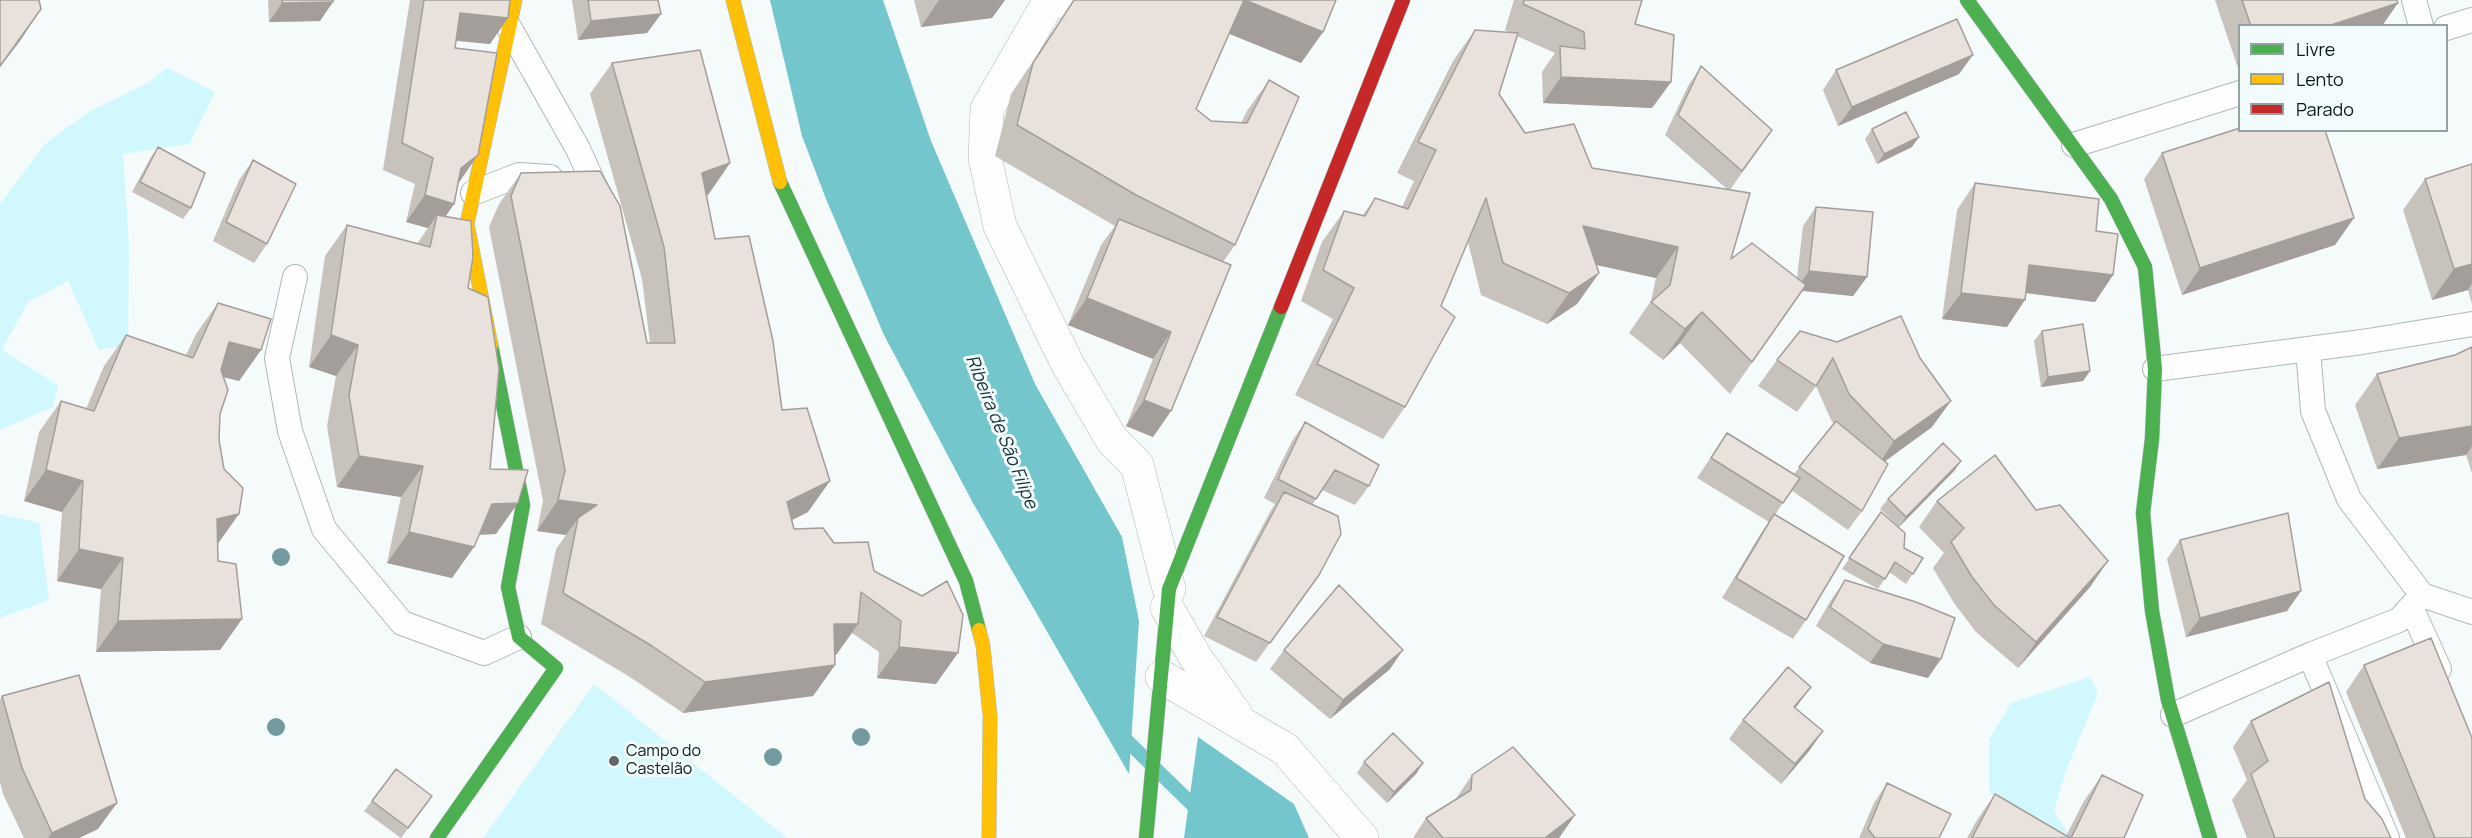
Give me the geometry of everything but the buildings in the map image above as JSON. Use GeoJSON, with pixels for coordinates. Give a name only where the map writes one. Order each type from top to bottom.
{"type":"FeatureCollection","features":[{"type":"Feature","properties":{"kind":"street"},"geometry":{"type":"LineString","coordinates":[[437,838],[556,668],[519,637],[508,587],[523,505],[467,224],[515,0]]}},
{"type":"Feature","properties":{"kind":"street"},"geometry":{"type":"LineString","coordinates":[[733,0],[780,183],[966,581],[983,646],[990,716],[989,838]]}},
{"type":"Feature","properties":{"kind":"street"},"geometry":{"type":"LineString","coordinates":[[1146,838],[1168,598],[1403,0]]}},
{"type":"Feature","properties":{"kind":"street"},"geometry":{"type":"LineString","coordinates":[[1967,0],[2111,199],[2145,267],[2155,369],[2152,440],[2143,513],[2152,611],[2173,716],[2210,838]]}},
{"type":"Feature","properties":{"kind":"street"},"geometry":{"type":"LineString","coordinates":[[1050,2],[987,109],[985,158],[1000,226],[1068,365],[1112,440],[1137,465],[1168,598],[1196,658],[1242,724]]}},
{"type":"Feature","properties":{"kind":"street"},"geometry":{"type":"LineString","coordinates":[[1162,677],[1285,749],[1362,838]]}},
{"type":"Feature","properties":{"kind":"lane"},"geometry":{"type":"LineString","coordinates":[[2414,0],[2420,24]]}},
{"type":"Feature","properties":{"kind":"lane"},"geometry":{"type":"LineString","coordinates":[[2448,27],[2472,20]]}},
{"type":"Feature","properties":{"kind":"lane"},"geometry":{"type":"LineString","coordinates":[[509,27],[578,149],[609,218]]}},
{"type":"Feature","properties":{"kind":"lane"},"geometry":{"type":"LineString","coordinates":[[2074,145],[2238,94]]}},
{"type":"Feature","properties":{"kind":"lane"},"geometry":{"type":"LineString","coordinates":[[473,193],[519,175],[591,179]]}},
{"type":"Feature","properties":{"kind":"lane"},"geometry":{"type":"LineString","coordinates":[[295,277],[277,358],[290,431],[324,529],[402,623],[483,652],[519,637]]}},
{"type":"Feature","properties":{"kind":"lane"},"geometry":{"type":"LineString","coordinates":[[2155,369],[2472,324]]}},
{"type":"Feature","properties":{"kind":"lane"},"geometry":{"type":"LineString","coordinates":[[2308,349],[2313,411],[2349,499],[2417,601],[2449,692]]}},
{"type":"Feature","properties":{"kind":"lane"},"geometry":{"type":"LineString","coordinates":[[2417,601],[2472,612]]}},
{"type":"Feature","properties":{"kind":"lane"},"geometry":{"type":"LineString","coordinates":[[2173,716],[2310,655],[2399,620],[2417,601]]}},
{"type":"Feature","properties":{"kind":"lane"},"geometry":{"type":"LineString","coordinates":[[2310,655],[2388,838]]}},
{"type":"Feature","properties":{"kind":"shaded area"},"geometry":{"type":"Polygon","coordinates":[[[167,68],[215,92],[189,144],[123,154],[129,245],[128,345],[99,350],[68,281],[28,302],[2,350],[58,385],[53,407],[0,430],[0,204],[45,144],[90,111],[148,83],[167,68]]]}},
{"type":"Feature","properties":{"kind":"shaded area"},"geometry":{"type":"Polygon","coordinates":[[[0,514],[39,523],[49,600],[0,618],[0,514]]]}},
{"type":"Feature","properties":{"kind":"shaded area"},"geometry":{"type":"Polygon","coordinates":[[[2090,677],[2098,693],[2066,771],[2054,811],[2071,838],[2008,831],[1989,789],[1989,739],[2011,703],[2090,677]]]}},
{"type":"Feature","properties":{"kind":"shaded area","name":"Campo do Castelão"},"geometry":{"type":"Polygon","coordinates":[[[594,684],[787,838],[483,838],[594,684]]]}},
{"type":"Feature","properties":{"kind":"water"},"geometry":{"type":"Polygon","coordinates":[[[770,0],[883,0],[931,141],[1035,384],[1122,537],[1139,621],[1129,774],[973,503],[884,335],[826,199],[802,136],[770,0]]]}},
{"type":"Feature","properties":{"kind":"water"},"geometry":{"type":"Polygon","coordinates":[[[1198,737],[1294,804],[1309,838],[1184,838],[1198,737]]]}},
{"type":"Feature","properties":{"kind":"waterway","name":"Ribeira de São Filipe"},"geometry":{"type":"LineString","coordinates":[[1119,733],[1203,815],[1222,838]]}},
{"type":"Feature","properties":{"kind":"traffic: fast"},"geometry":{"type":"LineString","coordinates":[[1967,0],[2111,199],[2145,267],[2155,369],[2152,439],[2143,513],[2152,611],[2168,700],[2210,838]]}},
{"type":"Feature","properties":{"kind":"traffic: fast"},"geometry":{"type":"LineString","coordinates":[[780,182],[966,581],[979,630]]}},
{"type":"Feature","properties":{"kind":"traffic: fast"},"geometry":{"type":"LineString","coordinates":[[1146,838],[1169,589],[1281,307]]}},
{"type":"Feature","properties":{"kind":"traffic: fast"},"geometry":{"type":"LineString","coordinates":[[437,838],[556,668],[519,637],[508,587],[523,505],[491,345]]}},
{"type":"Feature","properties":{"kind":"traffic: slow"},"geometry":{"type":"LineString","coordinates":[[491,345],[467,224],[515,0]]}},
{"type":"Feature","properties":{"kind":"traffic: slow"},"geometry":{"type":"LineString","coordinates":[[733,0],[780,182]]}},
{"type":"Feature","properties":{"kind":"traffic: slow"},"geometry":{"type":"LineString","coordinates":[[979,630],[983,646],[990,716],[989,838]]}},
{"type":"Feature","properties":{"kind":"traffic: jam"},"geometry":{"type":"LineString","coordinates":[[1281,307],[1403,0]]}},
{"type":"Feature","properties":{"kind":"place","name":"Campo do Castelão"},"geometry":{"type":"Point","coordinates":[614,761]}}]}
